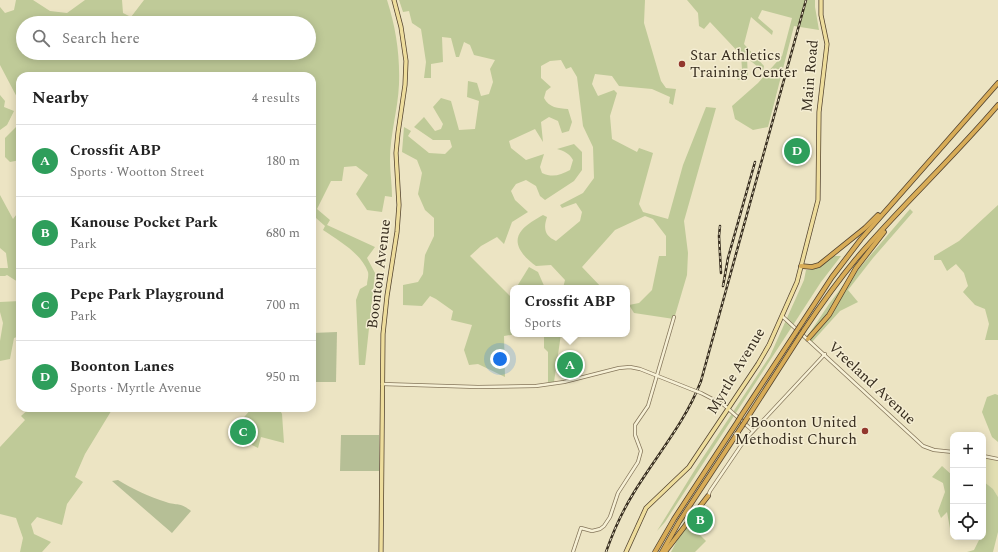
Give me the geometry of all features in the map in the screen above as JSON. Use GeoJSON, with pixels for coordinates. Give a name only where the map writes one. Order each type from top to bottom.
{"type":"FeatureCollection","features":[{"type":"Feature","properties":{"kind":"highway"},"geometry":{"type":"LineString","coordinates":[[655,552],[672,523],[832,277],[849,254],[998,83]]}},
{"type":"Feature","properties":{"kind":"highway"},"geometry":{"type":"LineString","coordinates":[[662,552],[682,518],[827,296],[850,267],[998,105]]}},
{"type":"Feature","properties":{"kind":"highway"},"geometry":{"type":"LineString","coordinates":[[801,266],[812,267],[822,263],[869,224],[912,181]]}},
{"type":"Feature","properties":{"kind":"highway"},"geometry":{"type":"LineString","coordinates":[[808,339],[829,315],[864,256],[909,202]]}},
{"type":"Feature","properties":{"kind":"highway"},"geometry":{"type":"LineString","coordinates":[[665,552],[708,496]]}},
{"type":"Feature","properties":{"kind":"main road","name":"Boonton Avenue"},"geometry":{"type":"LineString","coordinates":[[381,552],[382,384],[385,312],[397,232],[399,199],[396,153],[406,61],[401,26],[394,0]]}},
{"type":"Feature","properties":{"kind":"main road","name":"Main Road"},"geometry":{"type":"LineString","coordinates":[[818,131],[820,97],[827,44],[821,15],[821,0]]}},
{"type":"Feature","properties":{"kind":"main road","name":"Myrtle Avenue"},"geometry":{"type":"LineString","coordinates":[[626,552],[646,508],[689,467],[765,352],[782,316],[794,288],[801,266],[817,204],[818,131]]}},
{"type":"Feature","properties":{"kind":"street","name":"Vreeland Avenue"},"geometry":{"type":"LineString","coordinates":[[782,316],[825,354],[923,446],[934,450],[950,452]]}},
{"type":"Feature","properties":{"kind":"street"},"geometry":{"type":"LineString","coordinates":[[573,552],[581,528],[596,530],[608,522],[616,498],[638,462],[641,451],[635,435],[635,425],[648,406],[674,317]]}},
{"type":"Feature","properties":{"kind":"street"},"geometry":{"type":"LineString","coordinates":[[708,496],[734,456],[753,431],[825,354]]}},
{"type":"Feature","properties":{"kind":"street"},"geometry":{"type":"LineString","coordinates":[[382,384],[478,387],[536,386],[575,380],[624,367],[640,369],[718,401],[753,431]]}},
{"type":"Feature","properties":{"kind":"street"},"geometry":{"type":"LineString","coordinates":[[986,457],[998,459]]}},
{"type":"Feature","properties":{"kind":"shaded area"},"geometry":{"type":"Polygon","coordinates":[[[986,456],[998,458],[998,497],[993,489],[986,483],[986,456]]]}},
{"type":"Feature","properties":{"kind":"green space"},"geometry":{"type":"Polygon","coordinates":[[[16,0],[33,0],[50,11],[67,13],[85,0],[122,0],[123,13],[129,16],[16,16],[16,60],[316,60],[316,16],[132,16],[144,0],[387,0],[397,42],[399,63],[398,94],[390,150],[392,197],[385,196],[382,212],[367,210],[356,194],[368,175],[356,166],[344,167],[342,181],[331,181],[317,209],[330,220],[327,225],[375,247],[367,258],[375,273],[365,365],[359,365],[356,300],[360,289],[367,285],[368,272],[365,265],[355,253],[323,230],[325,226],[316,218],[316,72],[16,72],[16,95],[0,65],[0,7],[5,13],[14,10],[16,0]]]}},
{"type":"Feature","properties":{"kind":"green space"},"geometry":{"type":"Polygon","coordinates":[[[399,0],[645,0],[644,23],[661,81],[666,88],[676,89],[673,105],[669,103],[670,97],[652,89],[619,86],[612,76],[595,74],[592,84],[598,96],[614,90],[617,93],[610,116],[612,139],[637,152],[639,148],[653,153],[639,204],[643,212],[668,219],[683,165],[706,107],[716,108],[684,221],[688,253],[687,275],[674,319],[634,313],[630,307],[630,305],[639,303],[652,290],[659,256],[666,256],[666,236],[653,219],[645,216],[615,230],[582,267],[599,285],[564,285],[565,280],[551,265],[536,266],[527,259],[520,250],[518,240],[522,230],[543,215],[547,217],[545,229],[547,234],[556,241],[580,221],[582,212],[576,203],[562,208],[560,205],[583,193],[594,178],[593,147],[583,126],[577,77],[571,67],[566,69],[561,60],[550,61],[541,66],[541,78],[551,87],[546,91],[544,98],[548,104],[554,107],[568,109],[572,122],[569,131],[562,133],[558,121],[549,117],[541,122],[543,142],[535,129],[509,141],[511,148],[526,160],[544,154],[540,167],[542,173],[553,176],[570,170],[573,160],[566,153],[557,149],[574,144],[582,152],[582,170],[574,181],[545,200],[540,196],[536,186],[526,180],[516,184],[511,191],[515,200],[528,212],[512,222],[504,244],[497,237],[481,246],[470,256],[510,296],[510,335],[504,336],[505,377],[478,364],[469,365],[464,350],[472,325],[451,320],[453,311],[436,299],[430,296],[422,306],[403,305],[403,285],[418,282],[423,274],[425,255],[434,236],[434,218],[425,210],[418,194],[422,173],[417,160],[402,152],[404,127],[411,131],[408,136],[429,153],[445,154],[452,147],[450,140],[433,140],[414,127],[424,117],[435,131],[441,129],[443,124],[433,107],[441,98],[451,101],[459,130],[475,129],[479,101],[467,97],[468,81],[477,83],[481,96],[489,94],[493,82],[490,69],[495,60],[474,55],[470,45],[464,42],[459,57],[456,57],[451,38],[442,37],[443,62],[431,64],[431,78],[424,78],[426,62],[421,29],[412,23],[409,11],[403,12],[399,0]]]}},
{"type":"Feature","properties":{"kind":"green space"},"geometry":{"type":"Polygon","coordinates":[[[687,0],[815,0],[819,30],[794,26],[768,127],[753,130],[735,119],[732,106],[758,83],[782,56],[792,18],[762,10],[758,18],[773,31],[772,35],[751,17],[744,44],[764,66],[763,71],[747,58],[748,78],[738,80],[734,72],[742,69],[741,55],[710,22],[704,29],[699,26],[698,13],[687,0]]]}},
{"type":"Feature","properties":{"kind":"green space"},"geometry":{"type":"Polygon","coordinates":[[[0,95],[5,101],[4,107],[14,111],[7,125],[0,130],[0,95]]]}},
{"type":"Feature","properties":{"kind":"green space"},"geometry":{"type":"Polygon","coordinates":[[[16,127],[16,161],[10,162],[5,157],[5,138],[16,127]]]}},
{"type":"Feature","properties":{"kind":"green space"},"geometry":{"type":"Polygon","coordinates":[[[0,195],[13,219],[16,215],[16,281],[7,275],[0,276],[0,268],[8,268],[6,253],[0,248],[0,195]]]}},
{"type":"Feature","properties":{"kind":"green space"},"geometry":{"type":"Polygon","coordinates":[[[998,205],[998,340],[985,340],[989,324],[985,309],[975,305],[963,292],[968,286],[964,273],[956,264],[947,271],[941,260],[934,260],[934,256],[959,241],[998,205]]]}},
{"type":"Feature","properties":{"kind":"green space"},"geometry":{"type":"Polygon","coordinates":[[[910,209],[913,212],[873,258],[848,290],[858,302],[840,311],[812,342],[807,337],[829,304],[855,270],[857,271],[910,209]]]}},
{"type":"Feature","properties":{"kind":"green space"},"geometry":{"type":"Polygon","coordinates":[[[834,256],[841,256],[821,282],[665,522],[657,531],[696,468],[770,356],[804,280],[806,270],[814,269],[834,256]]]}},
{"type":"Feature","properties":{"kind":"green space"},"geometry":{"type":"Polygon","coordinates":[[[529,267],[538,272],[544,285],[518,285],[529,267]]]}},
{"type":"Feature","properties":{"kind":"green space"},"geometry":{"type":"Polygon","coordinates":[[[16,301],[16,337],[14,338],[10,359],[0,361],[0,341],[3,323],[0,312],[0,302],[16,301]]]}},
{"type":"Feature","properties":{"kind":"green space"},"geometry":{"type":"Polygon","coordinates":[[[337,332],[336,382],[316,382],[316,333],[337,332]]]}},
{"type":"Feature","properties":{"kind":"green space"},"geometry":{"type":"Polygon","coordinates":[[[544,337],[561,337],[554,382],[548,382],[548,352],[544,348],[544,337]]]}},
{"type":"Feature","properties":{"kind":"green space"},"geometry":{"type":"Polygon","coordinates":[[[995,394],[998,395],[998,442],[992,437],[982,412],[987,397],[995,394]]]}},
{"type":"Feature","properties":{"kind":"green space"},"geometry":{"type":"Polygon","coordinates":[[[26,412],[111,412],[85,454],[75,477],[83,482],[67,504],[62,525],[37,517],[31,524],[34,534],[51,542],[42,552],[20,552],[23,538],[16,518],[0,514],[0,447],[25,420],[21,416],[26,412]]]}},
{"type":"Feature","properties":{"kind":"green space"},"geometry":{"type":"Polygon","coordinates":[[[249,412],[281,412],[284,443],[261,437],[258,448],[246,442],[232,431],[249,412]]]}},
{"type":"Feature","properties":{"kind":"green space"},"geometry":{"type":"Polygon","coordinates":[[[341,435],[379,435],[379,471],[340,471],[341,435]]]}},
{"type":"Feature","properties":{"kind":"green space"},"geometry":{"type":"Polygon","coordinates":[[[942,466],[950,473],[950,528],[947,512],[941,518],[938,511],[945,492],[943,483],[932,477],[942,466]]]}},
{"type":"Feature","properties":{"kind":"green space"},"geometry":{"type":"Polygon","coordinates":[[[118,480],[147,495],[166,502],[181,505],[191,511],[172,533],[112,481],[118,480]]]}},
{"type":"Feature","properties":{"kind":"green space"},"geometry":{"type":"Polygon","coordinates":[[[986,483],[993,489],[998,497],[998,532],[993,552],[967,552],[974,550],[979,540],[986,540],[986,483]]]}},
{"type":"Feature","properties":{"kind":"green space"},"geometry":{"type":"Polygon","coordinates":[[[689,524],[706,541],[695,552],[671,552],[681,533],[689,524]]]}},
{"type":"Feature","properties":{"kind":"railway"},"geometry":{"type":"LineString","coordinates":[[606,552],[618,522],[629,501],[679,425],[701,381],[806,0]]}},
{"type":"Feature","properties":{"kind":"railway"},"geometry":{"type":"LineString","coordinates":[[723,286],[728,258],[755,162]]}},
{"type":"Feature","properties":{"kind":"railway"},"geometry":{"type":"LineString","coordinates":[[720,226],[719,236],[721,273]]}},
{"type":"Feature","properties":{"kind":"place","name":"Star Athletics Training Center"},"geometry":{"type":"Point","coordinates":[682,64]}},
{"type":"Feature","properties":{"kind":"place","name":"Boonton Lanes"},"geometry":{"type":"Point","coordinates":[797,151]}},
{"type":"Feature","properties":{"kind":"place","name":"Crossfit ABP"},"geometry":{"type":"Point","coordinates":[570,365]}},
{"type":"Feature","properties":{"kind":"place","name":"Boonton United Methodist Church"},"geometry":{"type":"Point","coordinates":[865,431]}},
{"type":"Feature","properties":{"kind":"place","name":"Pepe Park Playground"},"geometry":{"type":"Point","coordinates":[243,432]}},
{"type":"Feature","properties":{"kind":"place","name":"Kanouse Pocket Park"},"geometry":{"type":"Point","coordinates":[700,520]}}]}
